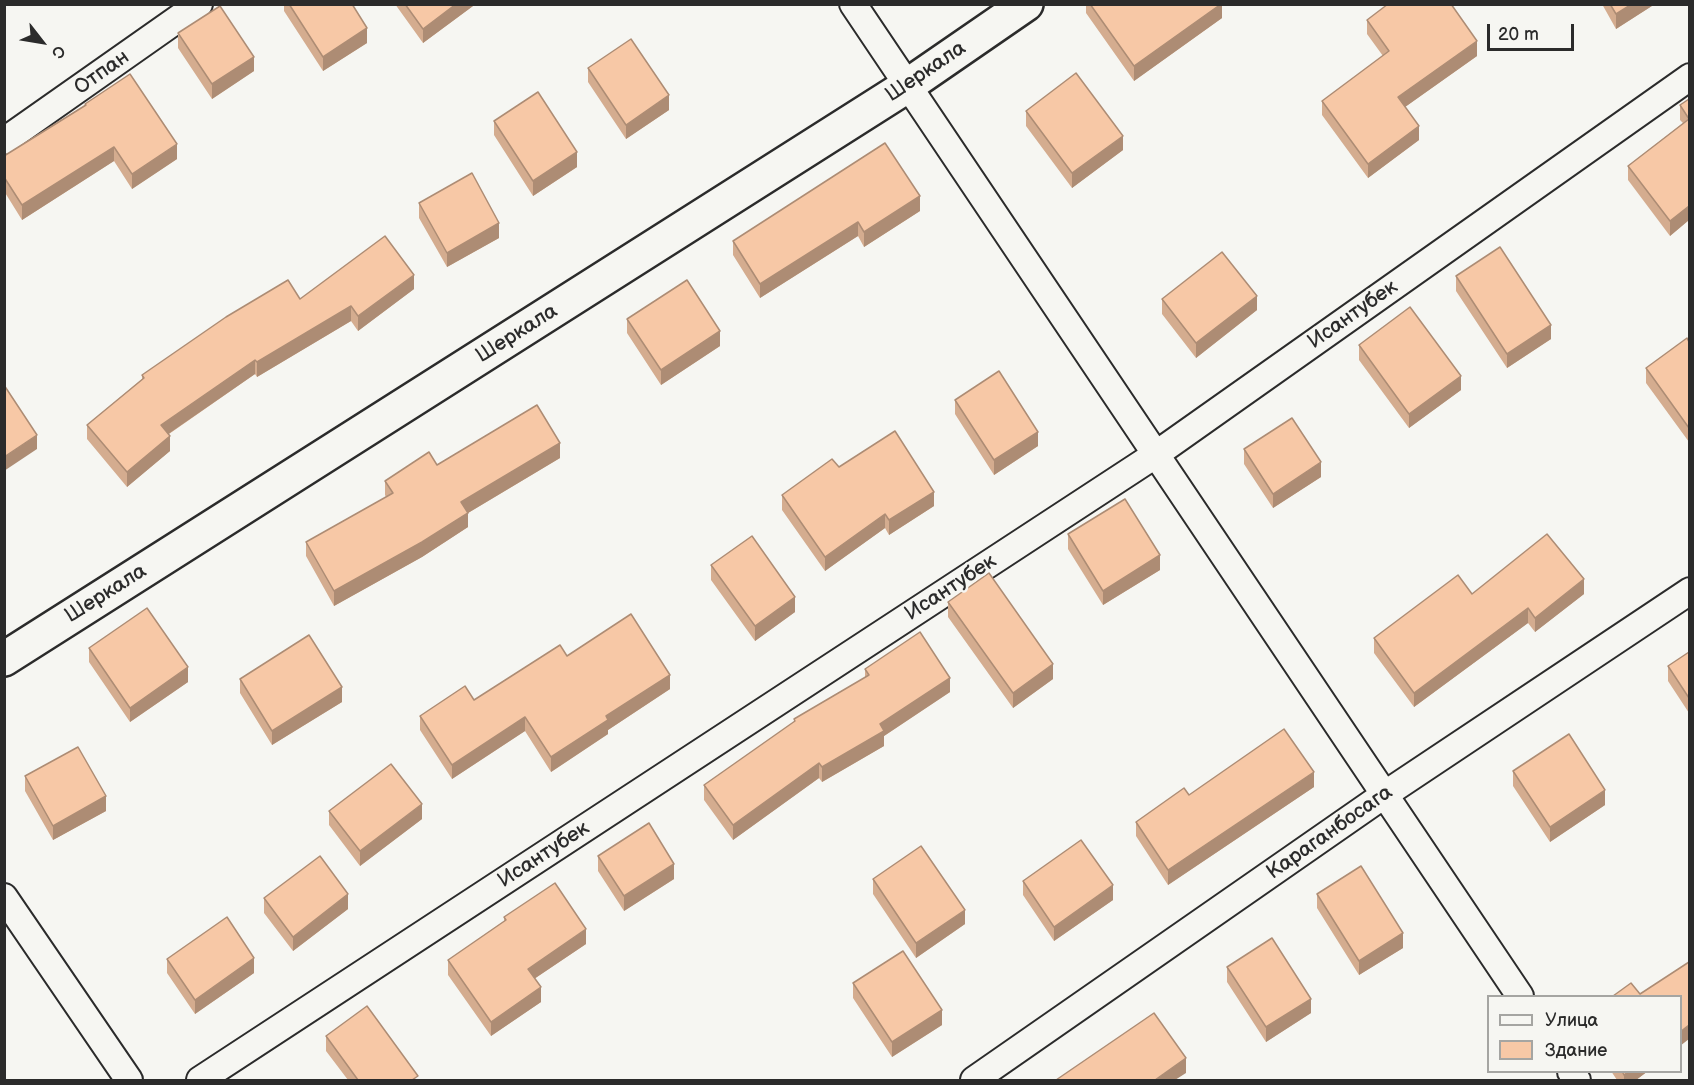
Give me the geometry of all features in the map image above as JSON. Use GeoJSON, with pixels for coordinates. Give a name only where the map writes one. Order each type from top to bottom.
{"type":"FeatureCollection","features":[{"type":"Feature","properties":{"kind":"street","name":"Отпан"},"geometry":{"type":"LineString","coordinates":[[4,141],[199,4]]}},
{"type":"Feature","properties":{"kind":"street"},"geometry":{"type":"LineString","coordinates":[[853,4],[1519,995]]}},
{"type":"Feature","properties":{"kind":"street","name":"Шеркала"},"geometry":{"type":"LineString","coordinates":[[4,659],[907,86],[1026,4]]}},
{"type":"Feature","properties":{"kind":"street","name":"Исантубек"},"geometry":{"type":"LineString","coordinates":[[200,1080],[1155,454],[1689,77]]}},
{"type":"Feature","properties":{"kind":"street","name":"Караганбосага"},"geometry":{"type":"LineString","coordinates":[[974,1080],[1384,795],[1689,591]]}},
{"type":"Feature","properties":{"kind":"street"},"geometry":{"type":"LineString","coordinates":[[4,897],[129,1080]]}},
{"type":"Feature","properties":{"kind":"building"},"geometry":{"type":"Polygon","coordinates":[[[289,4],[352,4],[367,28],[323,57],[289,4]]]}},
{"type":"Feature","properties":{"kind":"building"},"geometry":{"type":"Polygon","coordinates":[[[405,4],[456,4],[423,29],[405,4]]]}},
{"type":"Feature","properties":{"kind":"building"},"geometry":{"type":"Polygon","coordinates":[[[1090,4],[1221,4],[1134,66],[1090,4]]]}},
{"type":"Feature","properties":{"kind":"building"},"geometry":{"type":"Polygon","coordinates":[[[1388,4],[1451,4],[1477,41],[1398,97],[1419,126],[1368,164],[1322,101],[1389,51],[1367,20],[1388,4]]]}},
{"type":"Feature","properties":{"kind":"building"},"geometry":{"type":"Polygon","coordinates":[[[1610,4],[1632,4],[1616,14],[1610,4]]]}},
{"type":"Feature","properties":{"kind":"building"},"geometry":{"type":"Polygon","coordinates":[[[220,6],[254,57],[212,84],[178,33],[220,6]]]}},
{"type":"Feature","properties":{"kind":"building"},"geometry":{"type":"Polygon","coordinates":[[[631,39],[669,95],[626,125],[588,68],[631,39]]]}},
{"type":"Feature","properties":{"kind":"building"},"geometry":{"type":"Polygon","coordinates":[[[1076,73],[1123,136],[1072,173],[1026,111],[1076,73]]]}},
{"type":"Feature","properties":{"kind":"building"},"geometry":{"type":"Polygon","coordinates":[[[130,74],[177,144],[132,174],[114,147],[22,205],[4,177],[4,156],[86,105],[130,74]]]}},
{"type":"Feature","properties":{"kind":"building"},"geometry":{"type":"Polygon","coordinates":[[[538,92],[577,152],[533,181],[494,121],[538,92]]]}},
{"type":"Feature","properties":{"kind":"building"},"geometry":{"type":"Polygon","coordinates":[[[1689,99],[1689,119],[1680,105],[1689,99]]]}},
{"type":"Feature","properties":{"kind":"building"},"geometry":{"type":"Polygon","coordinates":[[[1689,119],[1689,206],[1670,221],[1628,166],[1689,119]]]}},
{"type":"Feature","properties":{"kind":"building"},"geometry":{"type":"Polygon","coordinates":[[[885,143],[920,196],[864,232],[858,222],[760,284],[733,241],[885,143]]]}},
{"type":"Feature","properties":{"kind":"building"},"geometry":{"type":"Polygon","coordinates":[[[472,173],[499,223],[447,253],[419,203],[472,173]]]}},
{"type":"Feature","properties":{"kind":"building"},"geometry":{"type":"Polygon","coordinates":[[[385,236],[414,275],[358,316],[351,306],[257,362],[255,360],[161,425],[170,436],[127,472],[87,425],[144,378],[142,375],[226,317],[288,280],[300,299],[385,236]]]}},
{"type":"Feature","properties":{"kind":"building"},"geometry":{"type":"Polygon","coordinates":[[[1500,247],[1551,325],[1507,354],[1456,276],[1500,247]]]}},
{"type":"Feature","properties":{"kind":"building"},"geometry":{"type":"Polygon","coordinates":[[[1222,252],[1257,296],[1196,343],[1162,299],[1222,252]]]}},
{"type":"Feature","properties":{"kind":"building"},"geometry":{"type":"Polygon","coordinates":[[[687,280],[720,331],[661,370],[627,319],[687,280]]]}},
{"type":"Feature","properties":{"kind":"building"},"geometry":{"type":"Polygon","coordinates":[[[1410,307],[1461,376],[1409,414],[1359,345],[1410,307]]]}},
{"type":"Feature","properties":{"kind":"building"},"geometry":{"type":"Polygon","coordinates":[[[1687,338],[1689,342],[1689,428],[1646,368],[1687,338]]]}},
{"type":"Feature","properties":{"kind":"building"},"geometry":{"type":"Polygon","coordinates":[[[999,371],[1038,432],[994,460],[955,400],[999,371]]]}},
{"type":"Feature","properties":{"kind":"building"},"geometry":{"type":"Polygon","coordinates":[[[4,385],[37,435],[4,457],[4,385]]]}},
{"type":"Feature","properties":{"kind":"building"},"geometry":{"type":"Polygon","coordinates":[[[537,405],[560,443],[461,502],[468,513],[422,542],[334,591],[306,542],[393,493],[385,481],[429,452],[437,465],[537,405]]]}},
{"type":"Feature","properties":{"kind":"building"},"geometry":{"type":"Polygon","coordinates":[[[1292,418],[1321,462],[1273,494],[1244,449],[1292,418]]]}},
{"type":"Feature","properties":{"kind":"building"},"geometry":{"type":"Polygon","coordinates":[[[895,431],[934,492],[889,520],[885,514],[825,557],[782,495],[832,459],[839,467],[895,431]]]}},
{"type":"Feature","properties":{"kind":"building"},"geometry":{"type":"Polygon","coordinates":[[[1125,499],[1160,555],[1103,591],[1068,534],[1125,499]]]}},
{"type":"Feature","properties":{"kind":"building"},"geometry":{"type":"Polygon","coordinates":[[[1547,534],[1584,579],[1535,618],[1528,608],[1414,693],[1374,638],[1458,575],[1472,594],[1547,534]]]}},
{"type":"Feature","properties":{"kind":"building"},"geometry":{"type":"Polygon","coordinates":[[[752,536],[795,597],[755,626],[711,565],[752,536]]]}},
{"type":"Feature","properties":{"kind":"building"},"geometry":{"type":"Polygon","coordinates":[[[989,573],[1053,664],[1013,693],[948,602],[989,573]]]}},
{"type":"Feature","properties":{"kind":"building"},"geometry":{"type":"Polygon","coordinates":[[[147,608],[188,667],[130,708],[89,648],[147,608]]]}},
{"type":"Feature","properties":{"kind":"building"},"geometry":{"type":"Polygon","coordinates":[[[631,614],[670,675],[606,716],[608,720],[551,757],[525,717],[452,765],[420,716],[465,686],[474,700],[560,645],[567,656],[631,614]]]}},
{"type":"Feature","properties":{"kind":"building"},"geometry":{"type":"Polygon","coordinates":[[[920,632],[950,678],[880,724],[884,731],[822,767],[819,763],[733,825],[704,785],[795,721],[794,719],[869,675],[865,669],[920,632]]]}},
{"type":"Feature","properties":{"kind":"building"},"geometry":{"type":"Polygon","coordinates":[[[309,635],[342,687],[272,731],[240,679],[309,635]]]}},
{"type":"Feature","properties":{"kind":"building"},"geometry":{"type":"Polygon","coordinates":[[[1689,652],[1689,698],[1668,666],[1689,652]]]}},
{"type":"Feature","properties":{"kind":"building"},"geometry":{"type":"Polygon","coordinates":[[[1284,729],[1314,772],[1168,870],[1136,822],[1184,788],[1189,795],[1284,729]]]}},
{"type":"Feature","properties":{"kind":"building"},"geometry":{"type":"Polygon","coordinates":[[[1569,734],[1605,790],[1550,827],[1513,771],[1569,734]]]}},
{"type":"Feature","properties":{"kind":"building"},"geometry":{"type":"Polygon","coordinates":[[[78,747],[106,796],[53,826],[25,776],[78,747]]]}},
{"type":"Feature","properties":{"kind":"building"},"geometry":{"type":"Polygon","coordinates":[[[391,764],[422,804],[360,851],[329,811],[391,764]]]}},
{"type":"Feature","properties":{"kind":"building"},"geometry":{"type":"Polygon","coordinates":[[[649,823],[674,864],[624,896],[598,856],[649,823]]]}},
{"type":"Feature","properties":{"kind":"building"},"geometry":{"type":"Polygon","coordinates":[[[1081,840],[1113,885],[1054,927],[1023,881],[1081,840]]]}},
{"type":"Feature","properties":{"kind":"building"},"geometry":{"type":"Polygon","coordinates":[[[921,846],[965,910],[916,943],[873,879],[921,846]]]}},
{"type":"Feature","properties":{"kind":"building"},"geometry":{"type":"Polygon","coordinates":[[[320,856],[348,894],[293,937],[264,898],[320,856]]]}},
{"type":"Feature","properties":{"kind":"building"},"geometry":{"type":"Polygon","coordinates":[[[1361,866],[1403,933],[1359,961],[1317,894],[1361,866]]]}},
{"type":"Feature","properties":{"kind":"building"},"geometry":{"type":"Polygon","coordinates":[[[555,883],[586,929],[528,969],[541,987],[491,1022],[448,960],[506,920],[504,917],[555,883]]]}},
{"type":"Feature","properties":{"kind":"building"},"geometry":{"type":"Polygon","coordinates":[[[227,917],[254,958],[195,1000],[167,959],[227,917]]]}},
{"type":"Feature","properties":{"kind":"building"},"geometry":{"type":"Polygon","coordinates":[[[1272,938],[1311,999],[1266,1027],[1227,967],[1272,938]]]}},
{"type":"Feature","properties":{"kind":"building"},"geometry":{"type":"Polygon","coordinates":[[[903,951],[942,1010],[892,1042],[853,983],[903,951]]]}},
{"type":"Feature","properties":{"kind":"building"},"geometry":{"type":"Polygon","coordinates":[[[1689,962],[1689,1025],[1682,1030],[1682,995],[1614,995],[1631,983],[1640,994],[1689,962]]]}},
{"type":"Feature","properties":{"kind":"building"},"geometry":{"type":"Polygon","coordinates":[[[367,1006],[418,1076],[412,1080],[358,1080],[326,1036],[367,1006]]]}},
{"type":"Feature","properties":{"kind":"building"},"geometry":{"type":"Polygon","coordinates":[[[1154,1013],[1186,1058],[1155,1080],[1056,1080],[1154,1013]]]}}]}
